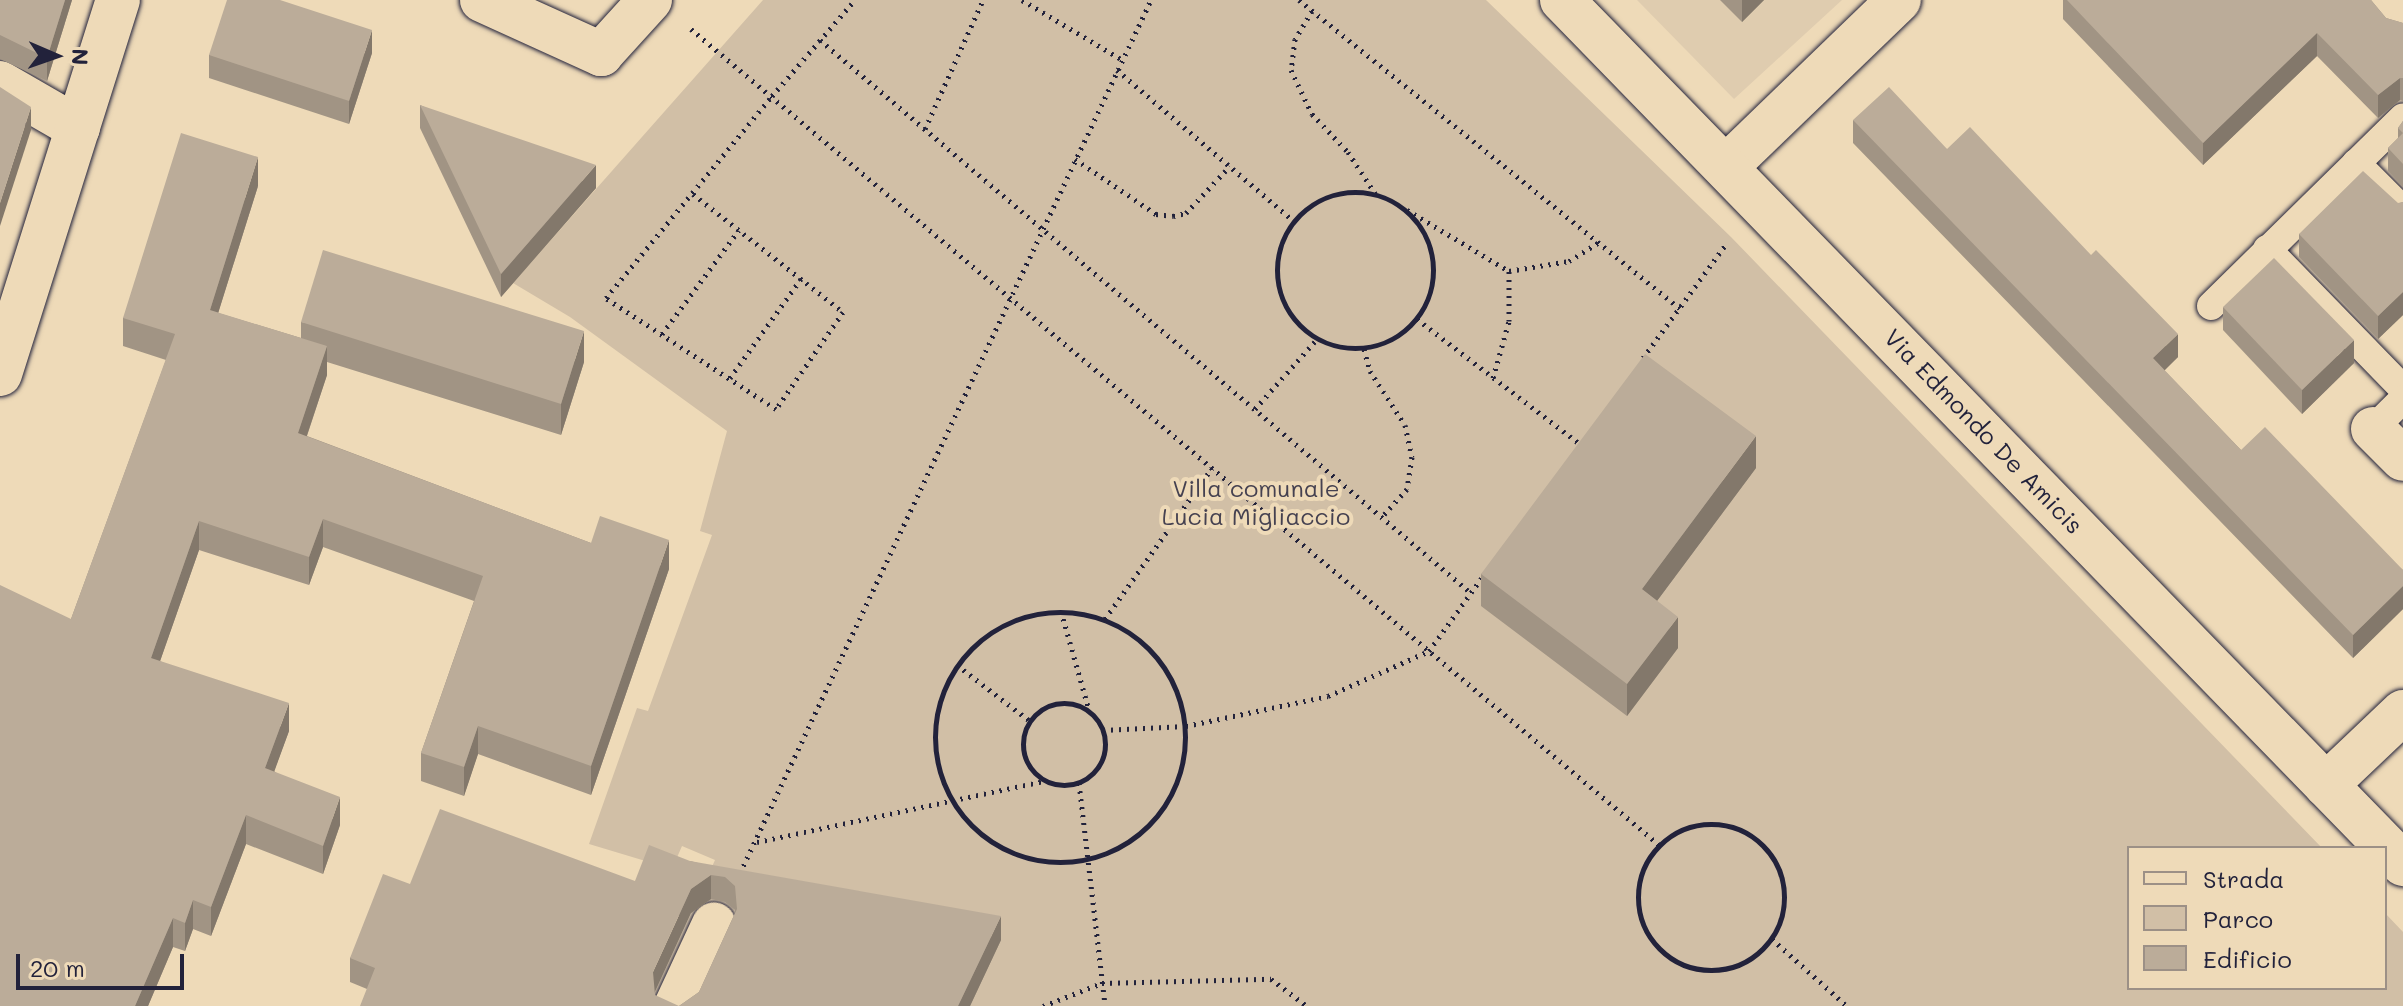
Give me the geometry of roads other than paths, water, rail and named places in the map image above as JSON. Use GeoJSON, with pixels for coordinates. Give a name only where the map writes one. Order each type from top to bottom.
{"type":"FeatureCollection","features":[{"type":"Feature","properties":{"kind":"street"},"geometry":{"type":"LineString","coordinates":[[0,374],[118,0]]}},
{"type":"Feature","properties":{"kind":"street"},"geometry":{"type":"LineString","coordinates":[[482,0],[601,54],[666,10]]}},
{"type":"Feature","properties":{"kind":"street","name":"Via Edmondo De Amicis"},"geometry":{"type":"LineString","coordinates":[[1562,0],[1727,166],[2385,846]]}},
{"type":"Feature","properties":{"kind":"street"},"geometry":{"type":"LineString","coordinates":[[1727,166],[1899,0]]}},
{"type":"Feature","properties":{"kind":"street"},"geometry":{"type":"LineString","coordinates":[[2381,0],[2403,23]]}},
{"type":"Feature","properties":{"kind":"street"},"geometry":{"type":"LineString","coordinates":[[0,83],[78,128]]}},
{"type":"Feature","properties":{"kind":"street"},"geometry":{"type":"LineString","coordinates":[[2388,414],[2403,459]]}},
{"type":"Feature","properties":{"kind":"street"},"geometry":{"type":"LineString","coordinates":[[2326,785],[2403,712]]}},
{"type":"Feature","properties":{"kind":"street","name":"Via Edmondo De Amicis"},"geometry":{"type":"LineString","coordinates":[[2387,848],[2403,864]]}},
{"type":"Feature","properties":{"kind":"street"},"geometry":{"type":"LineString","coordinates":[[676,1006],[714,924]]}},
{"type":"Feature","properties":{"kind":"lane"},"geometry":{"type":"LineString","coordinates":[[2211,306],[2403,117]]}},
{"type":"Feature","properties":{"kind":"lane"},"geometry":{"type":"LineString","coordinates":[[2356,163],[2403,210]]}},
{"type":"Feature","properties":{"kind":"lane"},"geometry":{"type":"LineString","coordinates":[[2267,249],[2403,389]]}},
{"type":"Feature","properties":{"kind":"park label","name":"Villa comunale Lucia Migliaccio"},"geometry":{"type":"Point","coordinates":[1256,502]}}]}
